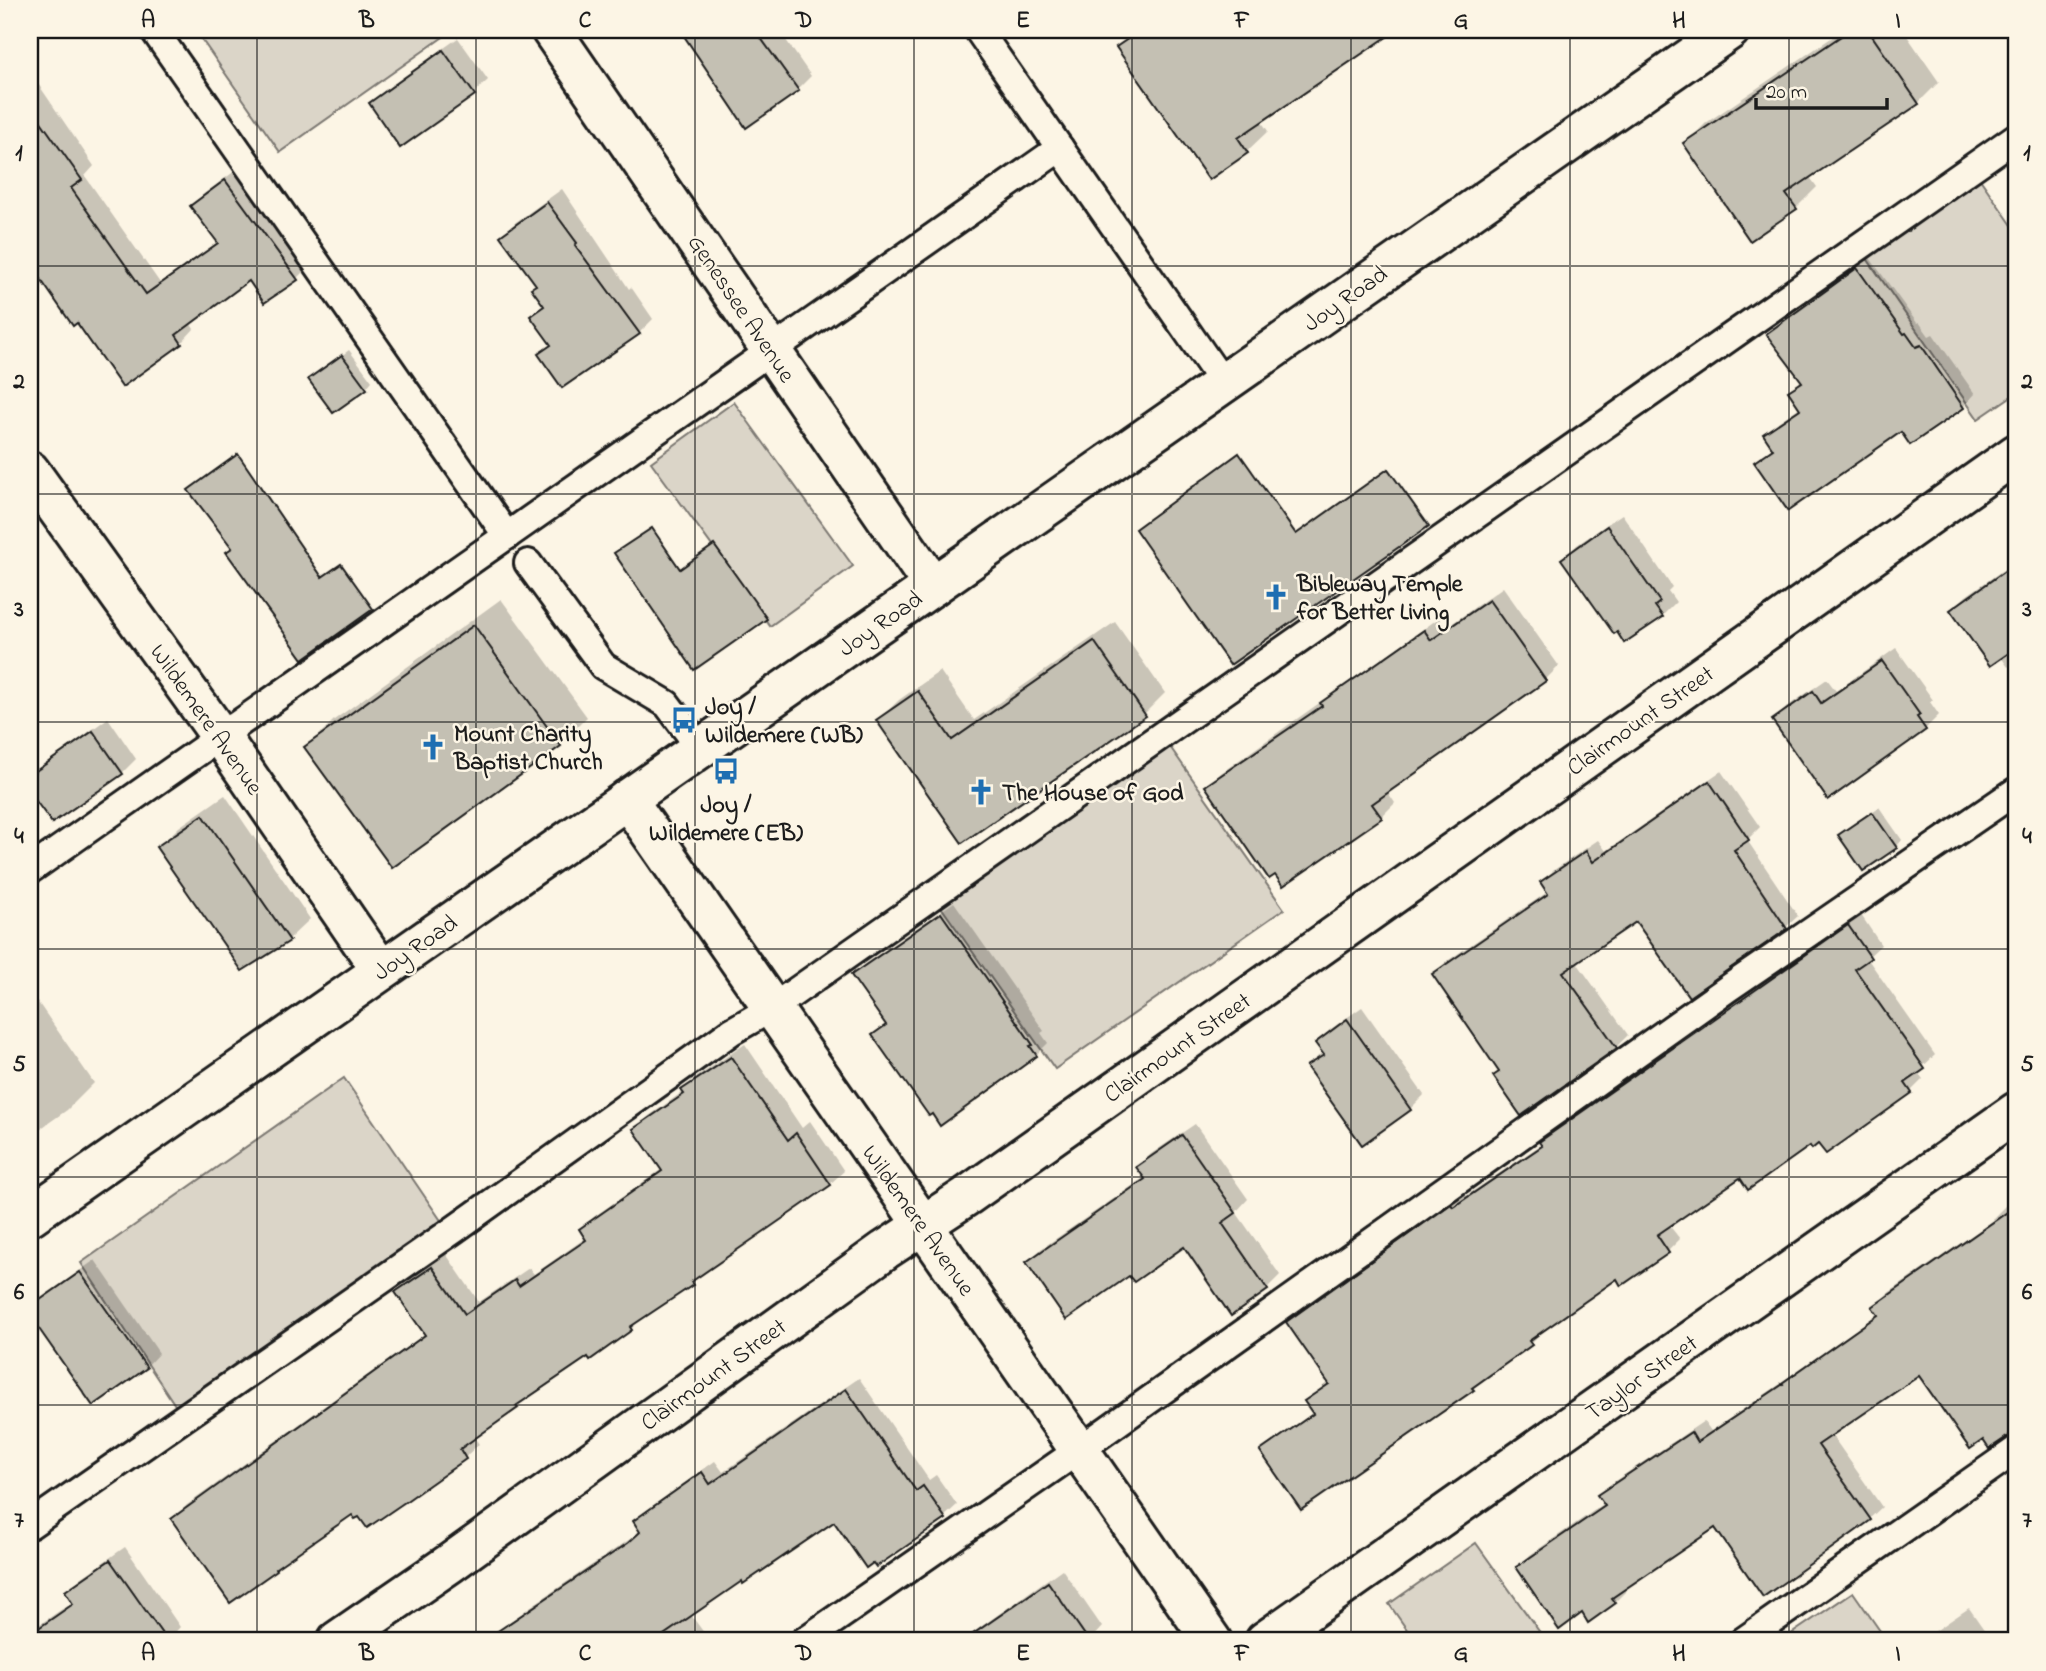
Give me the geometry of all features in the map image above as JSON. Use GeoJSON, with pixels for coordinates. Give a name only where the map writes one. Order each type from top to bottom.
{"type":"FeatureCollection","features":[{"type":"Feature","properties":{"kind":"street","name":"Genessee Avenue"},"geometry":{"type":"LineString","coordinates":[[551,30],[933,586]]}},
{"type":"Feature","properties":{"kind":"street","name":"Joy Road"},"geometry":{"type":"LineString","coordinates":[[30,1216],[1730,30]]}},
{"type":"Feature","properties":{"kind":"street","name":"Clairmount Street"},"geometry":{"type":"LineString","coordinates":[[337,1641],[449,1564],[885,1250],[923,1226],[2016,454]]}},
{"type":"Feature","properties":{"kind":"street","name":"Wildemere Avenue"},"geometry":{"type":"LineString","coordinates":[[30,471],[221,737],[381,970]]}},
{"type":"Feature","properties":{"kind":"street","name":"Wildemere Avenue"},"geometry":{"type":"LineString","coordinates":[[626,799],[1212,1641]]}},
{"type":"Feature","properties":{"kind":"street","name":"Taylor Street"},"geometry":{"type":"LineString","coordinates":[[1265,1641],[2016,1112]]}},
{"type":"Feature","properties":{"kind":"lane"},"geometry":{"type":"LineString","coordinates":[[154,30],[507,536]]}},
{"type":"Feature","properties":{"kind":"lane"},"geometry":{"type":"LineString","coordinates":[[978,30],[1223,383]]}},
{"type":"Feature","properties":{"kind":"lane"},"geometry":{"type":"LineString","coordinates":[[30,1525],[732,1031],[772,1008],[2016,137]]}},
{"type":"Feature","properties":{"kind":"lane"},"geometry":{"type":"LineString","coordinates":[[30,870],[1060,148]]}},
{"type":"Feature","properties":{"kind":"lane"},"geometry":{"type":"LineString","coordinates":[[528,563],[604,666],[667,704],[700,748]]}},
{"type":"Feature","properties":{"kind":"lane"},"geometry":{"type":"LineString","coordinates":[[804,1641],[1079,1450],[1716,997],[2016,791]]}},
{"type":"Feature","properties":{"kind":"lane"},"geometry":{"type":"LineString","coordinates":[[1743,1641],[2016,1450]]}},
{"type":"Feature","properties":{"kind":"shaded area"},"geometry":{"type":"Polygon","coordinates":[[[195,30],[453,30],[280,152],[195,30]]]}},
{"type":"Feature","properties":{"kind":"shaded area"},"geometry":{"type":"Polygon","coordinates":[[[1980,179],[2016,231],[2016,393],[1978,419],[1866,257],[1980,179]]]}},
{"type":"Feature","properties":{"kind":"shaded area"},"geometry":{"type":"Polygon","coordinates":[[[734,402],[853,566],[770,626],[651,462],[734,402]]]}},
{"type":"Feature","properties":{"kind":"shaded area"},"geometry":{"type":"Polygon","coordinates":[[[1168,744],[1284,909],[1055,1069],[939,904],[1168,744]]]}},
{"type":"Feature","properties":{"kind":"shaded area"},"geometry":{"type":"Polygon","coordinates":[[[344,1078],[442,1222],[177,1408],[81,1263],[344,1078]]]}},
{"type":"Feature","properties":{"kind":"shaded area"},"geometry":{"type":"Polygon","coordinates":[[[1476,1543],[1546,1641],[1415,1641],[1389,1604],[1476,1543]]]}},
{"type":"Feature","properties":{"kind":"shaded area"},"geometry":{"type":"Polygon","coordinates":[[[1853,1592],[1887,1641],[1781,1641],[1853,1592]]]}},
{"type":"Feature","properties":{"kind":"building"},"geometry":{"type":"Polygon","coordinates":[[[680,30],[755,30],[799,91],[746,128],[680,30]]]}},
{"type":"Feature","properties":{"kind":"building"},"geometry":{"type":"Polygon","coordinates":[[[1141,30],[1397,30],[1238,138],[1248,153],[1209,180],[1116,47],[1141,30]]]}},
{"type":"Feature","properties":{"kind":"building"},"geometry":{"type":"Polygon","coordinates":[[[1850,30],[1868,30],[1919,104],[1786,194],[1797,209],[1750,241],[1683,143],[1850,30]]]}},
{"type":"Feature","properties":{"kind":"building"},"geometry":{"type":"Polygon","coordinates":[[[443,50],[475,95],[400,148],[369,103],[443,50]]]}},
{"type":"Feature","properties":{"kind":"building"},"geometry":{"type":"Polygon","coordinates":[[[30,106],[82,180],[71,188],[146,294],[218,243],[190,206],[225,180],[298,280],[264,303],[249,281],[176,335],[182,344],[122,387],[77,323],[73,326],[30,264],[30,106]]]}},
{"type":"Feature","properties":{"kind":"building"},"geometry":{"type":"Polygon","coordinates":[[[547,202],[640,334],[562,388],[538,354],[551,345],[530,316],[544,306],[531,288],[536,285],[500,236],[547,202]]]}},
{"type":"Feature","properties":{"kind":"building"},"geometry":{"type":"Polygon","coordinates":[[[1857,268],[1904,334],[1906,333],[1916,347],[1921,345],[1964,408],[1910,445],[1901,432],[1788,511],[1754,462],[1773,449],[1763,434],[1800,409],[1788,391],[1802,382],[1766,334],[1857,268]]]}},
{"type":"Feature","properties":{"kind":"building"},"geometry":{"type":"Polygon","coordinates":[[[342,355],[367,389],[333,413],[308,379],[342,355]]]}},
{"type":"Feature","properties":{"kind":"building","name":"Bibleway Temple for Better Living"},"geometry":{"type":"Polygon","coordinates":[[[1239,453],[1296,534],[1388,469],[1429,526],[1230,665],[1135,529],[1239,453]]]}},
{"type":"Feature","properties":{"kind":"building"},"geometry":{"type":"Polygon","coordinates":[[[238,454],[322,577],[341,564],[373,609],[303,659],[226,552],[232,548],[188,490],[238,454]]]}},
{"type":"Feature","properties":{"kind":"building"},"geometry":{"type":"Polygon","coordinates":[[[1607,526],[1660,602],[1655,606],[1663,617],[1624,643],[1617,632],[1614,634],[1561,559],[1607,526]]]}},
{"type":"Feature","properties":{"kind":"building"},"geometry":{"type":"Polygon","coordinates":[[[652,528],[680,569],[714,545],[767,619],[694,670],[614,553],[652,528]]]}},
{"type":"Feature","properties":{"kind":"building"},"geometry":{"type":"Polygon","coordinates":[[[2016,563],[2016,648],[1990,666],[1950,610],[2016,563]]]}},
{"type":"Feature","properties":{"kind":"building"},"geometry":{"type":"Polygon","coordinates":[[[1489,600],[1546,681],[1372,804],[1382,818],[1283,886],[1275,875],[1269,879],[1205,786],[1322,706],[1320,703],[1424,630],[1431,640],[1489,600]]]}},
{"type":"Feature","properties":{"kind":"building","name":"Mount Charity Baptist Church"},"geometry":{"type":"Polygon","coordinates":[[[474,625],[561,746],[392,868],[304,747],[474,625]]]}},
{"type":"Feature","properties":{"kind":"building","name":"The House of God"},"geometry":{"type":"Polygon","coordinates":[[[1094,641],[1146,716],[962,843],[876,720],[918,691],[952,740],[1094,641]]]}},
{"type":"Feature","properties":{"kind":"building"},"geometry":{"type":"Polygon","coordinates":[[[1882,661],[1920,715],[1917,717],[1926,730],[1828,800],[1772,720],[1813,691],[1821,703],[1882,661]]]}},
{"type":"Feature","properties":{"kind":"building"},"geometry":{"type":"Polygon","coordinates":[[[93,731],[123,774],[52,823],[30,793],[30,775],[93,731]]]}},
{"type":"Feature","properties":{"kind":"building"},"geometry":{"type":"Polygon","coordinates":[[[1709,781],[1749,840],[1734,850],[1787,929],[1689,997],[1636,922],[1563,972],[1617,1048],[1521,1116],[1493,1076],[1499,1072],[1432,974],[1548,894],[1540,882],[1586,851],[1593,862],[1709,781]]]}},
{"type":"Feature","properties":{"kind":"building"},"geometry":{"type":"Polygon","coordinates":[[[1872,812],[1897,848],[1863,871],[1838,835],[1872,812]]]}},
{"type":"Feature","properties":{"kind":"building"},"geometry":{"type":"Polygon","coordinates":[[[203,815],[290,941],[242,971],[156,847],[203,815]]]}},
{"type":"Feature","properties":{"kind":"building"},"geometry":{"type":"Polygon","coordinates":[[[941,913],[1033,1045],[1030,1046],[1037,1056],[940,1126],[932,1114],[929,1116],[872,1035],[886,1025],[851,975],[941,913]]]}},
{"type":"Feature","properties":{"kind":"building"},"geometry":{"type":"Polygon","coordinates":[[[1848,925],[1871,958],[1855,969],[1925,1069],[1905,1083],[1912,1093],[1826,1154],[1818,1144],[1812,1149],[1810,1146],[1748,1190],[1740,1178],[1657,1235],[1669,1253],[1621,1286],[1617,1279],[1529,1341],[1532,1345],[1472,1388],[1474,1390],[1301,1510],[1260,1451],[1313,1414],[1304,1401],[1329,1384],[1286,1322],[1451,1204],[1453,1207],[1542,1146],[1539,1142],[1848,925]]]}},
{"type":"Feature","properties":{"kind":"building"},"geometry":{"type":"Polygon","coordinates":[[[1347,1019],[1411,1110],[1362,1145],[1306,1066],[1324,1055],[1315,1043],[1347,1019]]]}},
{"type":"Feature","properties":{"kind":"building"},"geometry":{"type":"Polygon","coordinates":[[[731,1057],[788,1140],[796,1133],[831,1185],[691,1282],[693,1285],[630,1327],[632,1330],[590,1360],[588,1357],[516,1406],[518,1408],[460,1449],[466,1459],[408,1500],[367,1528],[359,1517],[355,1519],[352,1515],[230,1603],[171,1519],[425,1335],[395,1292],[432,1267],[465,1314],[515,1280],[519,1286],[586,1240],[579,1229],[662,1171],[633,1129],[684,1094],[681,1090],[731,1057]]]}},
{"type":"Feature","properties":{"kind":"building"},"geometry":{"type":"Polygon","coordinates":[[[1182,1135],[1236,1213],[1222,1223],[1268,1290],[1231,1316],[1184,1247],[1134,1282],[1129,1276],[1066,1320],[1026,1262],[1145,1179],[1136,1167],[1182,1135]]]}},
{"type":"Feature","properties":{"kind":"building"},"geometry":{"type":"Polygon","coordinates":[[[2016,1206],[2016,1435],[2007,1437],[1989,1449],[1983,1440],[1970,1449],[1919,1376],[1818,1445],[1871,1520],[1796,1574],[1763,1597],[1715,1528],[1612,1598],[1616,1603],[1588,1623],[1582,1613],[1559,1630],[1516,1567],[1605,1506],[1597,1495],[1691,1432],[1697,1442],[1783,1384],[1878,1315],[1872,1307],[2016,1206]]]}},
{"type":"Feature","properties":{"kind":"building"},"geometry":{"type":"Polygon","coordinates":[[[80,1272],[147,1368],[93,1406],[30,1316],[30,1307],[80,1272]]]}},
{"type":"Feature","properties":{"kind":"building"},"geometry":{"type":"Polygon","coordinates":[[[846,1389],[916,1491],[923,1486],[946,1519],[876,1567],[873,1563],[866,1568],[834,1522],[655,1641],[483,1641],[628,1543],[640,1532],[633,1521],[702,1472],[710,1484],[846,1389]]]}},
{"type":"Feature","properties":{"kind":"building"},"geometry":{"type":"Polygon","coordinates":[[[110,1560],[167,1641],[30,1641],[30,1634],[73,1604],[65,1591],[110,1560]]]}},
{"type":"Feature","properties":{"kind":"building"},"geometry":{"type":"Polygon","coordinates":[[[1048,1582],[1089,1641],[963,1641],[1048,1582]]]}},
{"type":"Feature","properties":{"kind":"place","name":"Bibleway Temple for Better Living"},"geometry":{"type":"Point","coordinates":[1276,597]}},
{"type":"Feature","properties":{"kind":"place","name":"Joy / Wildemere (WB)"},"geometry":{"type":"Point","coordinates":[684,720]}},
{"type":"Feature","properties":{"kind":"place","name":"Mount Charity Baptist Church"},"geometry":{"type":"Point","coordinates":[433,747]}},
{"type":"Feature","properties":{"kind":"place","name":"Joy / Wildemere (EB)"},"geometry":{"type":"Point","coordinates":[726,771]}},
{"type":"Feature","properties":{"kind":"place","name":"The House of God"},"geometry":{"type":"Point","coordinates":[981,792]}}]}
